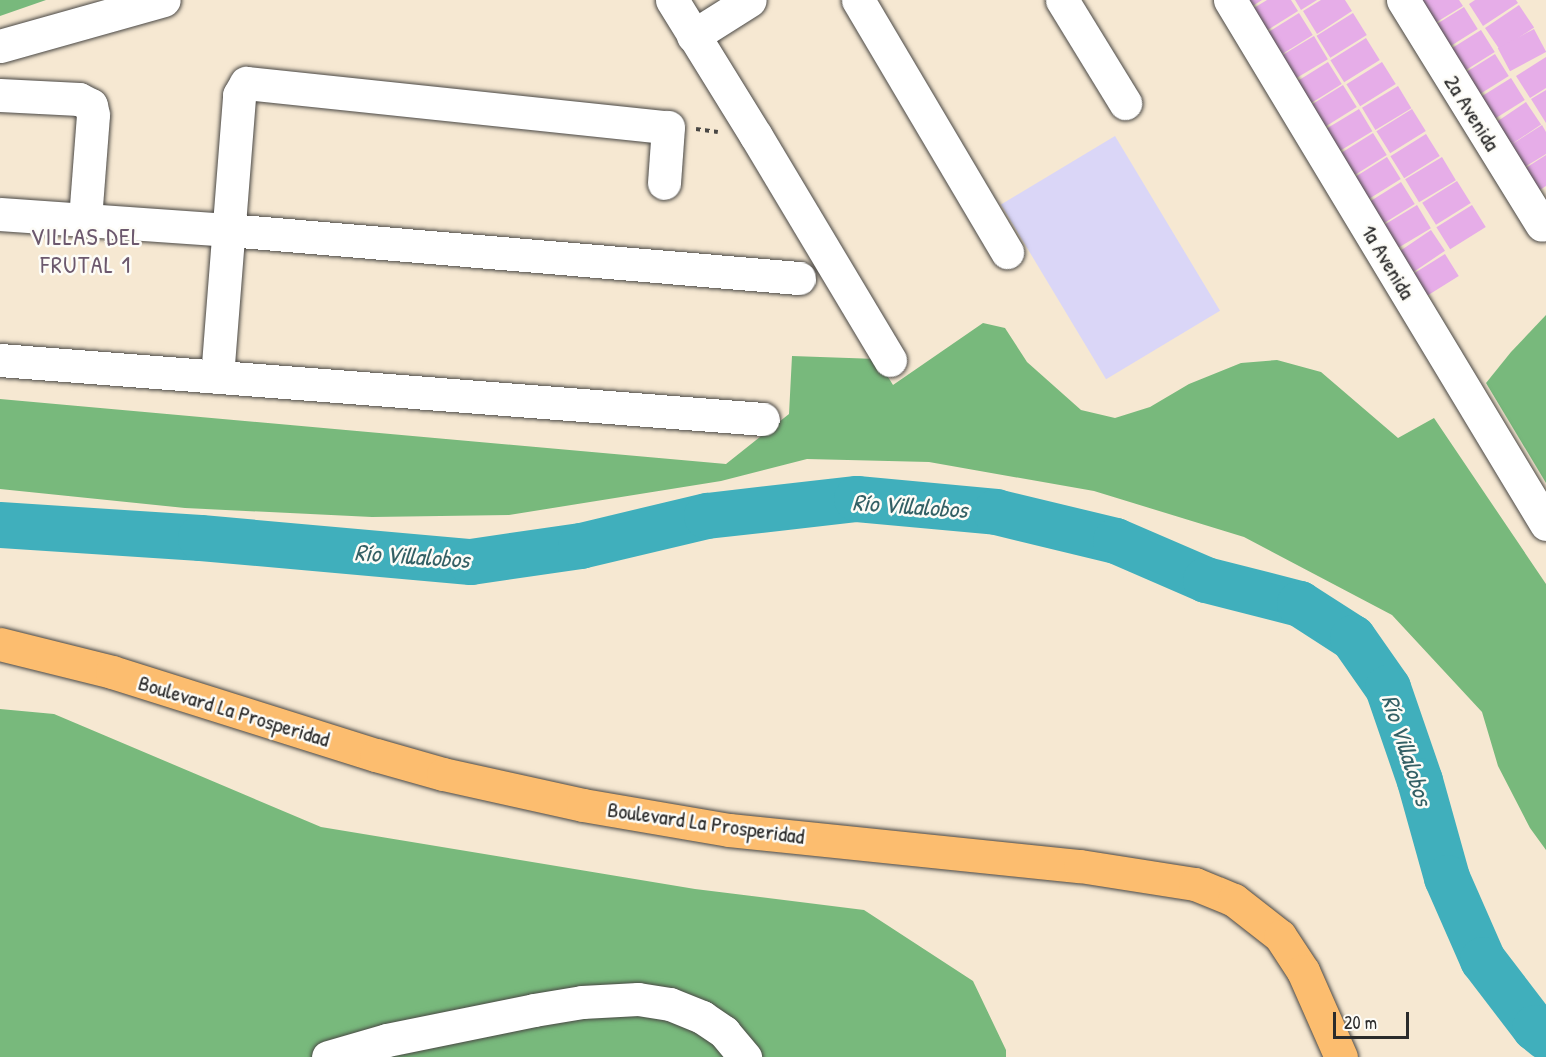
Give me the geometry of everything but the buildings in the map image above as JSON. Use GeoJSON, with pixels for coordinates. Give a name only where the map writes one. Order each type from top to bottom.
{"type":"FeatureCollection","features":[{"type":"Feature","properties":{"kind":"main road","name":"Boulevard La Prosperidad"},"geometry":{"type":"LineString","coordinates":[[0,644],[112,672],[398,762],[572,802],[729,830],[1091,867],[1195,884],[1234,900],[1280,936],[1303,971],[1341,1057]]}},
{"type":"Feature","properties":{"kind":"street"},"geometry":{"type":"LineString","coordinates":[[0,46],[164,0]]}},
{"type":"Feature","properties":{"kind":"street"},"geometry":{"type":"LineString","coordinates":[[672,0],[890,360]]}},
{"type":"Feature","properties":{"kind":"street"},"geometry":{"type":"LineString","coordinates":[[693,36],[750,0]]}},
{"type":"Feature","properties":{"kind":"street"},"geometry":{"type":"LineString","coordinates":[[858,0],[1007,252]]}},
{"type":"Feature","properties":{"kind":"street"},"geometry":{"type":"LineString","coordinates":[[1062,0],[1125,103]]}},
{"type":"Feature","properties":{"kind":"street","name":"1a Avenida"},"geometry":{"type":"LineString","coordinates":[[1230,0],[1546,524]]}},
{"type":"Feature","properties":{"kind":"street","name":"2a Avenida"},"geometry":{"type":"LineString","coordinates":[[1403,0],[1542,225]]}},
{"type":"Feature","properties":{"kind":"street"},"geometry":{"type":"LineString","coordinates":[[216,376],[239,94],[246,83],[668,127],[664,183]]}},
{"type":"Feature","properties":{"kind":"street"},"geometry":{"type":"LineString","coordinates":[[0,95],[79,99],[91,105],[93,115],[86,219]]}},
{"type":"Feature","properties":{"kind":"street"},"geometry":{"type":"LineString","coordinates":[[0,214],[228,230],[799,278]]}},
{"type":"Feature","properties":{"kind":"street"},"geometry":{"type":"LineString","coordinates":[[0,360],[763,419]]}},
{"type":"Feature","properties":{"kind":"street"},"geometry":{"type":"LineString","coordinates":[[328,1057],[387,1040],[534,1010],[582,1002],[638,999],[670,1004],[702,1017],[724,1032],[745,1057]]}},
{"type":"Feature","properties":{"kind":"path"},"geometry":{"type":"LineString","coordinates":[[668,127],[756,136]]}},
{"type":"Feature","properties":{"kind":"shaded area"},"geometry":{"type":"Polygon","coordinates":[[[1115,136],[1220,311],[1106,379],[1001,205],[1115,136]]]}},
{"type":"Feature","properties":{"kind":"green space"},"geometry":{"type":"Polygon","coordinates":[[[0,0],[46,0],[0,16],[0,0]]]}},
{"type":"Feature","properties":{"kind":"green space"},"geometry":{"type":"Polygon","coordinates":[[[1546,315],[1546,483],[1486,383],[1546,315]]]}},
{"type":"Feature","properties":{"kind":"green space"},"geometry":{"type":"Polygon","coordinates":[[[983,323],[1005,328],[1027,362],[1081,410],[1115,418],[1150,407],[1189,384],[1241,363],[1277,360],[1321,372],[1398,438],[1434,418],[1546,584],[1546,850],[1530,828],[1498,766],[1482,712],[1392,615],[1244,537],[1094,491],[929,462],[807,459],[721,481],[509,515],[372,517],[185,508],[0,489],[0,399],[726,464],[789,414],[792,356],[877,359],[893,385],[983,323]]]}},
{"type":"Feature","properties":{"kind":"green space"},"geometry":{"type":"Polygon","coordinates":[[[0,709],[54,714],[321,827],[695,889],[864,910],[973,981],[1006,1050],[1006,1057],[0,1057],[0,709]]]}},
{"type":"Feature","properties":{"kind":"waterway","name":"Río Villalobos"},"geometry":{"type":"LineString","coordinates":[[0,525],[201,538],[471,562],[581,546],[707,516],[857,499],[996,512],[1116,541],[1206,580],[1300,604],[1353,638],[1388,688],[1420,781],[1447,878],[1483,960],[1535,1028],[1546,1037]]}},
{"type":"Feature","properties":{"kind":"district","name":"VILLAS DEL FRUTAL 1"},"geometry":{"type":"Point","coordinates":[86,251]}}]}
